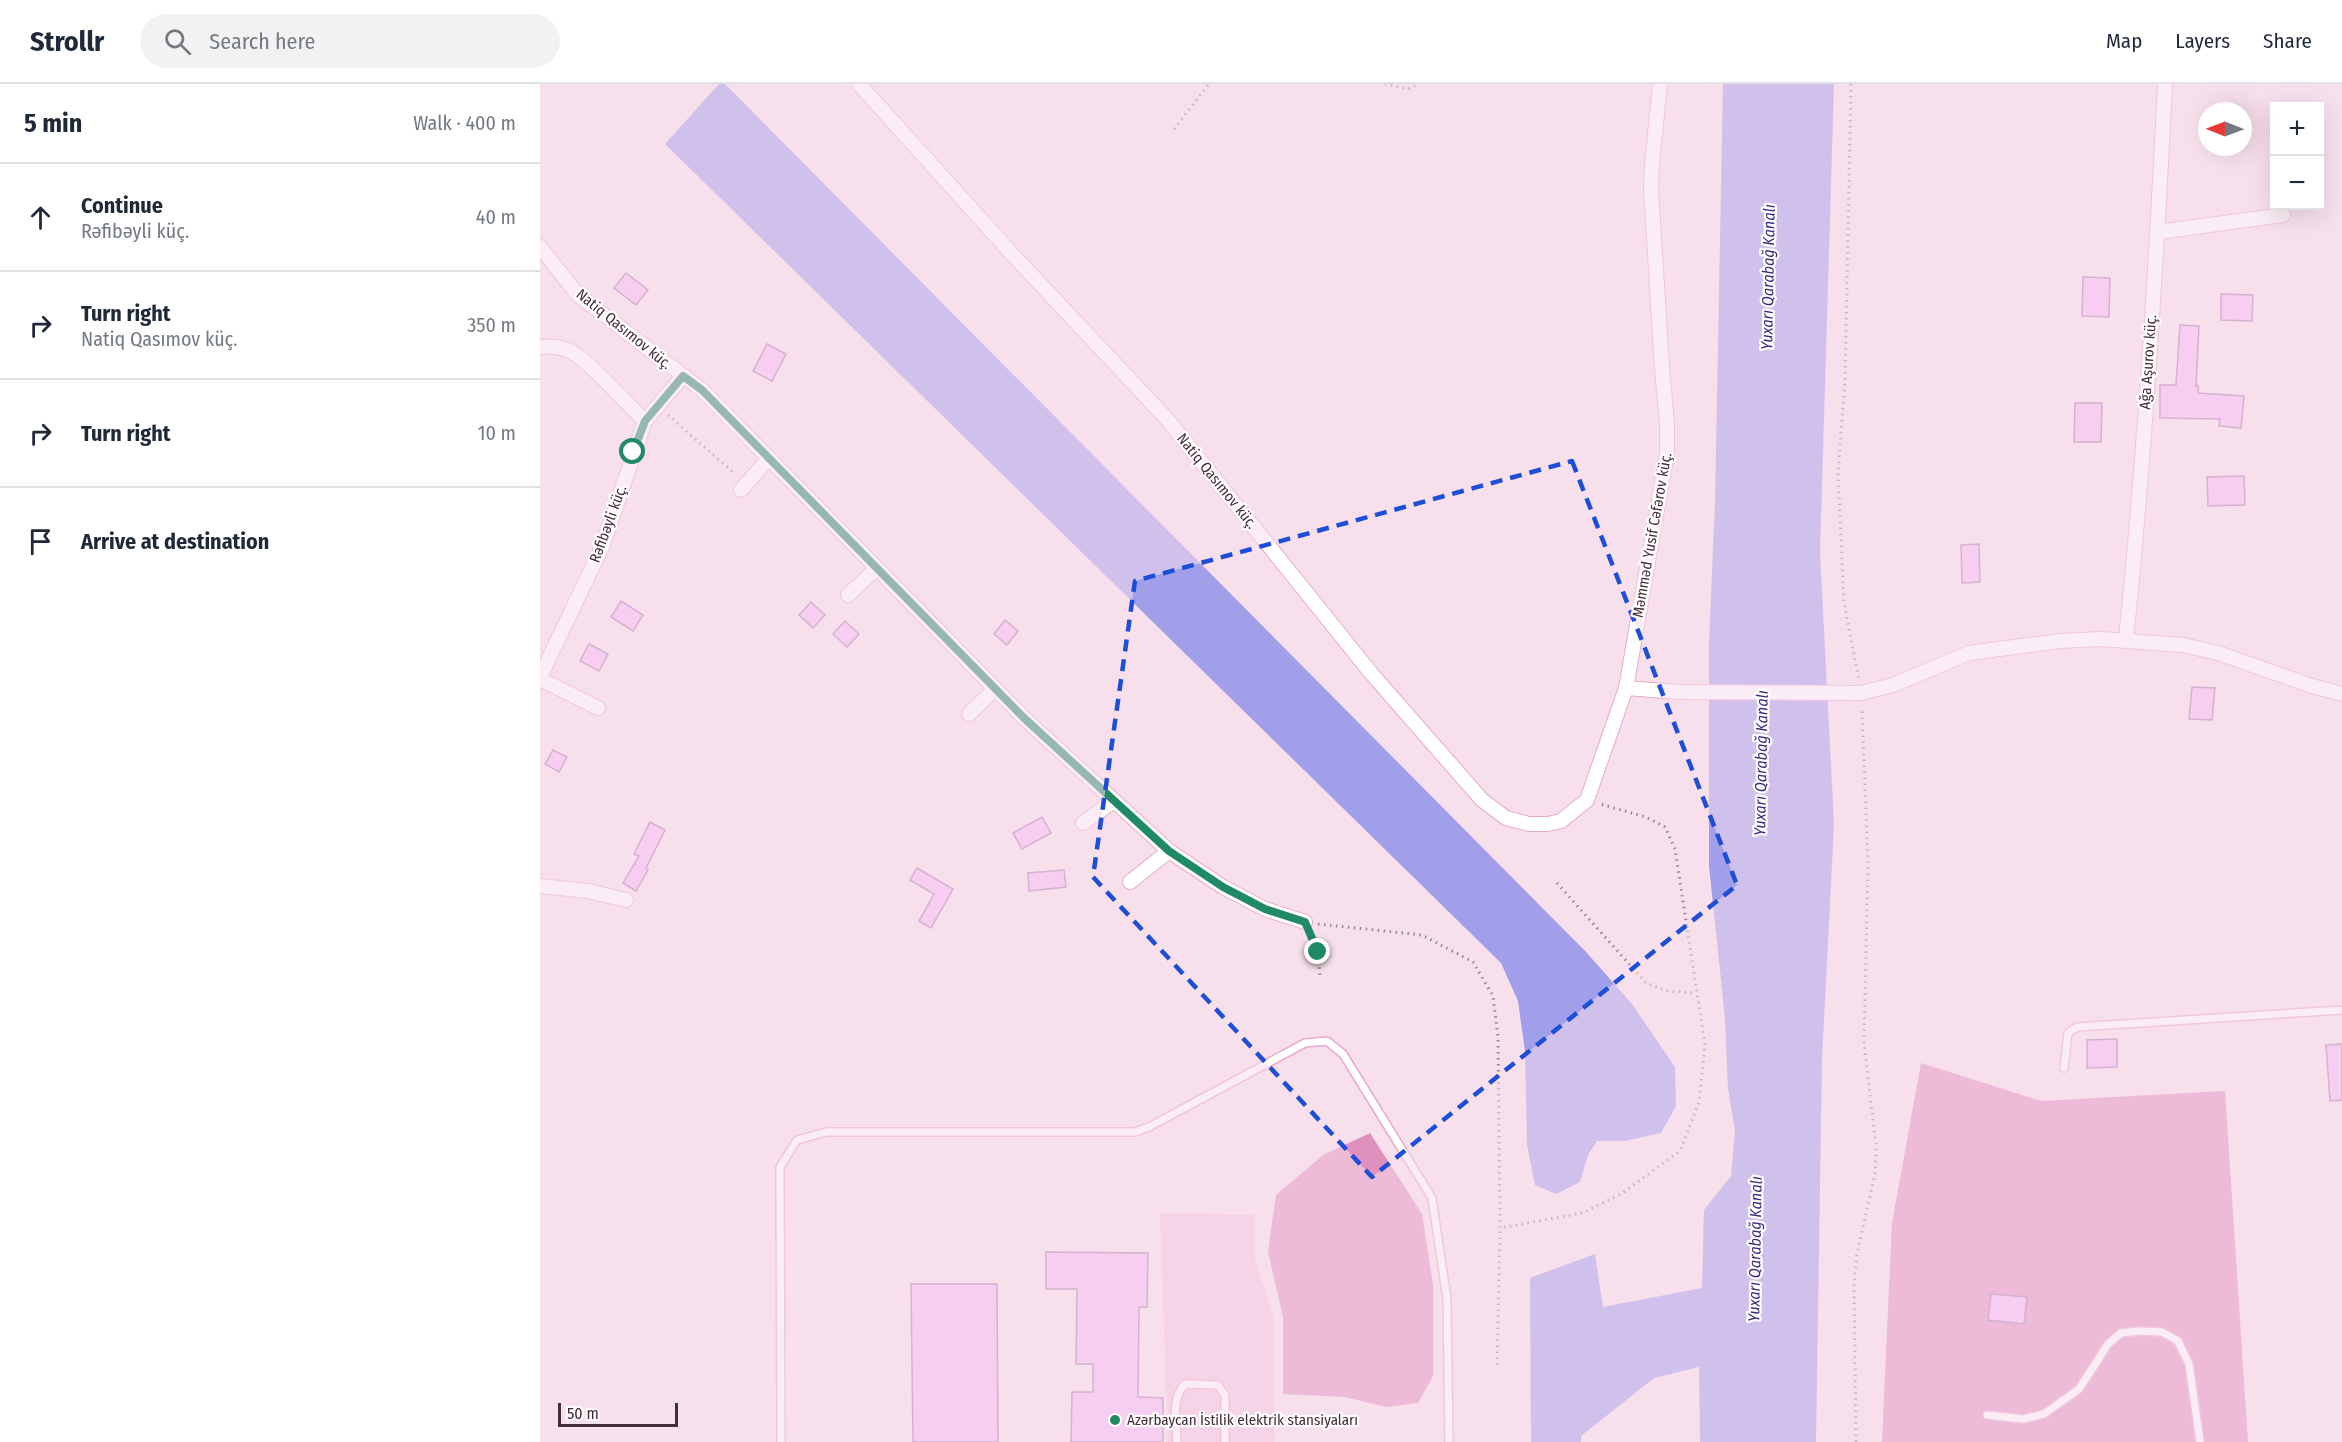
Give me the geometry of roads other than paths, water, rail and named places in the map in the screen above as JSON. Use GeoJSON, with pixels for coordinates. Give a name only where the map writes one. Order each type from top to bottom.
{"type":"FeatureCollection","features":[{"type":"Feature","properties":{"kind":"street","name":"Natiq Qasımov küç."},"geometry":{"type":"LineString","coordinates":[[859,84],[1012,254],[1167,419],[1371,673],[1482,800],[1506,818],[1529,824],[1561,821],[1587,800]]}},
{"type":"Feature","properties":{"kind":"street","name":"Məmməd Yusif Cəfərov küç."},"geometry":{"type":"LineString","coordinates":[[1587,800],[1626,688],[1667,453],[1651,189],[1660,84]]}},
{"type":"Feature","properties":{"kind":"street","name":"Ağa Aşurov küç."},"geometry":{"type":"LineString","coordinates":[[2126,639],[2133,573],[2158,232],[2165,84]]}},
{"type":"Feature","properties":{"kind":"street"},"geometry":{"type":"LineString","coordinates":[[2158,232],[2283,215]]}},
{"type":"Feature","properties":{"kind":"street","name":"Natiq Qasımov küç."},"geometry":{"type":"LineString","coordinates":[[540,247],[578,295],[702,390],[996,689],[1169,851],[1223,887],[1265,909],[1305,922]]}},
{"type":"Feature","properties":{"kind":"street"},"geometry":{"type":"LineString","coordinates":[[540,347],[548,346],[568,350],[584,362],[645,421]]}},
{"type":"Feature","properties":{"kind":"street","name":"Rəfibəyli küç."},"geometry":{"type":"LineString","coordinates":[[540,678],[603,545],[645,421],[683,376]]}},
{"type":"Feature","properties":{"kind":"street"},"geometry":{"type":"LineString","coordinates":[[739,483],[769,458]]}},
{"type":"Feature","properties":{"kind":"street"},"geometry":{"type":"LineString","coordinates":[[848,595],[877,568]]}},
{"type":"Feature","properties":{"kind":"street"},"geometry":{"type":"LineString","coordinates":[[1626,688],[1678,692],[1862,693],[1893,685],[1969,653],[2060,641],[2126,639],[2183,645],[2217,653],[2342,694]]}},
{"type":"Feature","properties":{"kind":"street"},"geometry":{"type":"LineString","coordinates":[[540,678],[598,708]]}},
{"type":"Feature","properties":{"kind":"street"},"geometry":{"type":"LineString","coordinates":[[969,714],[996,689]]}},
{"type":"Feature","properties":{"kind":"street"},"geometry":{"type":"LineString","coordinates":[[1083,823],[1114,801]]}},
{"type":"Feature","properties":{"kind":"street"},"geometry":{"type":"LineString","coordinates":[[1130,882],[1169,851]]}},
{"type":"Feature","properties":{"kind":"street"},"geometry":{"type":"LineString","coordinates":[[540,886],[588,891],[626,900]]}},
{"type":"Feature","properties":{"kind":"lane"},"geometry":{"type":"LineString","coordinates":[[2064,1068],[2068,1033],[2077,1027],[2342,1010]]}},
{"type":"Feature","properties":{"kind":"lane"},"geometry":{"type":"LineString","coordinates":[[781,1442],[780,1167],[797,1140],[826,1132],[1135,1132],[1149,1127],[1305,1042],[1327,1041],[1343,1054],[1432,1198],[1447,1299],[1449,1442]]}},
{"type":"Feature","properties":{"kind":"lane"},"geometry":{"type":"LineString","coordinates":[[1986,1415],[2023,1419],[2044,1414],[2079,1389],[2108,1344],[2121,1333],[2162,1332],[2178,1341],[2189,1364],[2200,1442]]}},
{"type":"Feature","properties":{"kind":"lane"},"geometry":{"type":"LineString","coordinates":[[1177,1442],[1176,1401],[1178,1391],[1185,1384],[1202,1383],[1218,1385],[1225,1395],[1225,1442]]}},
{"type":"Feature","properties":{"kind":"water"},"geometry":{"type":"Polygon","coordinates":[[[719,84],[725,84],[1586,952],[1632,1004],[1675,1067],[1676,1106],[1661,1133],[1625,1141],[1597,1141],[1588,1155],[1580,1182],[1556,1194],[1535,1185],[1527,1145],[1525,1051],[1518,1001],[1501,963],[665,144],[719,84]]]}},
{"type":"Feature","properties":{"kind":"water","name":"Yuxarı Qarabağ Kanalı"},"geometry":{"type":"Polygon","coordinates":[[[1723,84],[1834,84],[1820,553],[1834,824],[1822,1059],[1816,1442],[1700,1442],[1699,1367],[1654,1378],[1581,1436],[1581,1442],[1531,1442],[1530,1278],[1595,1254],[1603,1307],[1702,1288],[1704,1210],[1731,1176],[1735,1131],[1728,1089],[1725,1018],[1709,866],[1709,643],[1715,503],[1723,84]]]}},
{"type":"Feature","properties":{"kind":"place","name":"Azərbaycan İstilik elektrik stansiyaları"},"geometry":{"type":"Point","coordinates":[1115,1420]}}]}
